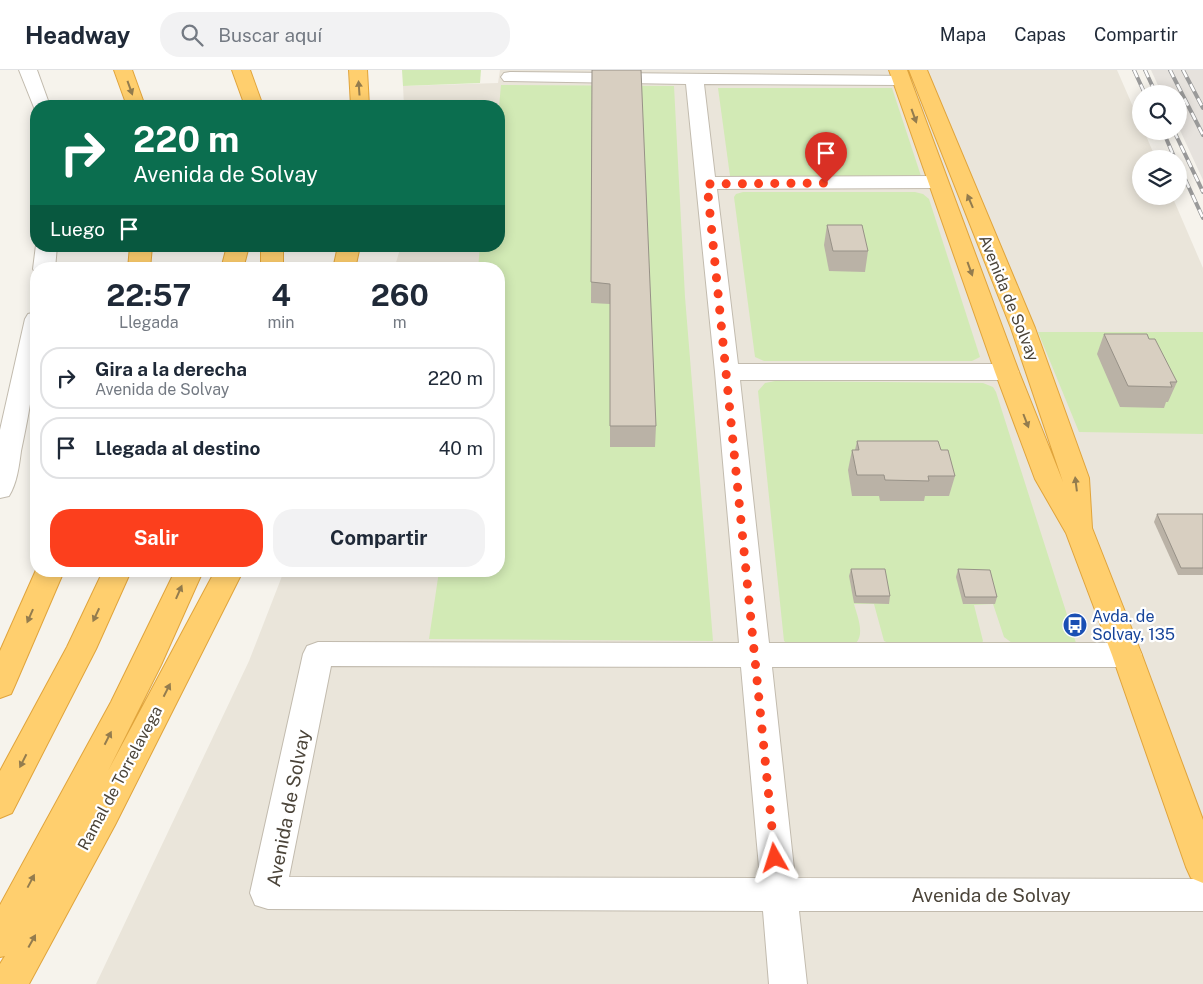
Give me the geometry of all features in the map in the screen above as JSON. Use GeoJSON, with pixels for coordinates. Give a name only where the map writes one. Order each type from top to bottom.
{"type":"FeatureCollection","features":[{"type":"Feature","properties":{"kind":"highway"},"geometry":{"type":"LineString","coordinates":[[123,70],[134,100]]}},
{"type":"Feature","properties":{"kind":"highway"},"geometry":{"type":"LineString","coordinates":[[241,70],[252,100]]}},
{"type":"Feature","properties":{"kind":"highway"},"geometry":{"type":"LineString","coordinates":[[258,100],[259,70]]}},
{"type":"Feature","properties":{"kind":"highway"},"geometry":{"type":"LineString","coordinates":[[358,70],[360,100]]}},
{"type":"Feature","properties":{"kind":"highway","name":"Avenida de Solvay"},"geometry":{"type":"LineString","coordinates":[[906,73],[938,182],[1007,372],[1048,479],[1080,532],[1127,655],[1203,867]]}},
{"type":"Feature","properties":{"kind":"highway","name":"Avenida de Solvay"},"geometry":{"type":"LineString","coordinates":[[906,73],[1023,328],[1076,478],[1080,532]]}},
{"type":"Feature","properties":{"kind":"highway"},"geometry":{"type":"LineString","coordinates":[[0,685],[47,577]]}},
{"type":"Feature","properties":{"kind":"highway"},"geometry":{"type":"LineString","coordinates":[[0,803],[81,649],[113,577]]}},
{"type":"Feature","properties":{"kind":"highway"},"geometry":{"type":"LineString","coordinates":[[0,940],[148,660],[186,577]]}},
{"type":"Feature","properties":{"kind":"highway","name":"Ramal de Torrelavega"},"geometry":{"type":"LineString","coordinates":[[9,984],[103,814],[226,577]]}},
{"type":"Feature","properties":{"kind":"street"},"geometry":{"type":"LineString","coordinates":[[28,70],[39,100]]}},
{"type":"Feature","properties":{"kind":"street"},"geometry":{"type":"LineString","coordinates":[[510,78],[694,78],[906,73]]}},
{"type":"Feature","properties":{"kind":"street"},"geometry":{"type":"LineString","coordinates":[[694,78],[727,372],[788,984]]}},
{"type":"Feature","properties":{"kind":"street"},"geometry":{"type":"LineString","coordinates":[[707,184],[938,182]]}},
{"type":"Feature","properties":{"kind":"street"},"geometry":{"type":"LineString","coordinates":[[0,489],[10,449],[22,375],[30,343]]}},
{"type":"Feature","properties":{"kind":"street","name":"Avenida de Solvay"},"geometry":{"type":"LineString","coordinates":[[727,372],[1007,372]]}},
{"type":"Feature","properties":{"kind":"street","name":"Avenida de Solvay"},"geometry":{"type":"LineString","coordinates":[[1127,655],[318,654],[268,893],[1203,895]]}},
{"type":"Feature","properties":{"kind":"shaded area"},"geometry":{"type":"Polygon","coordinates":[[[500,70],[1117,70],[1132,104],[1132,140],[1148,140],[1152,150],[1132,150],[1132,205],[1176,205],[1203,268],[1203,984],[96,984],[249,661],[282,577],[505,577],[505,262],[396,262],[399,252],[505,252],[505,100],[404,100],[403,86],[498,83],[500,70]]]}},
{"type":"Feature","properties":{"kind":"shaded area"},"geometry":{"type":"Polygon","coordinates":[[[1151,70],[1203,70],[1203,180],[1185,140],[1187,140],[1187,85],[1158,85],[1151,70]]]}},
{"type":"Feature","properties":{"kind":"green space"},"geometry":{"type":"Polygon","coordinates":[[[402,70],[481,70],[480,83],[403,86],[402,70]]]}},
{"type":"Feature","properties":{"kind":"green space"},"geometry":{"type":"Polygon","coordinates":[[[501,85],[674,86],[685,297],[713,641],[429,639],[438,577],[505,577],[505,262],[479,262],[479,252],[505,252],[505,100],[500,100],[501,85]]]}},
{"type":"Feature","properties":{"kind":"green space"},"geometry":{"type":"Polygon","coordinates":[[[718,88],[892,88],[921,176],[730,176],[718,88]]]}},
{"type":"Feature","properties":{"kind":"green space"},"geometry":{"type":"Polygon","coordinates":[[[743,192],[915,192],[923,194],[929,199],[980,357],[972,361],[764,361],[755,357],[734,197],[736,194],[743,192]]]}},
{"type":"Feature","properties":{"kind":"green space"},"geometry":{"type":"Polygon","coordinates":[[[1038,332],[1203,332],[1203,434],[1079,432],[1038,332]]]}},
{"type":"Feature","properties":{"kind":"green space"},"geometry":{"type":"Polygon","coordinates":[[[775,381],[983,383],[993,387],[1076,643],[1012,643],[1004,637],[993,604],[974,605],[983,641],[981,644],[893,645],[884,641],[874,604],[854,604],[860,630],[859,639],[856,643],[788,644],[784,641],[758,391],[765,383],[775,381]]]}},
{"type":"Feature","properties":{"kind":"building"},"geometry":{"type":"Polygon","coordinates":[[[592,70],[641,70],[656,426],[610,426],[610,284],[591,282],[592,70]]]}},
{"type":"Feature","properties":{"kind":"building"},"geometry":{"type":"Polygon","coordinates":[[[827,225],[862,225],[868,251],[833,251],[827,225]]]}},
{"type":"Feature","properties":{"kind":"building"},"geometry":{"type":"Polygon","coordinates":[[[1104,334],[1147,334],[1149,339],[1155,339],[1177,382],[1170,382],[1172,387],[1128,386],[1104,334]]]}},
{"type":"Feature","properties":{"kind":"building"},"geometry":{"type":"Polygon","coordinates":[[[857,441],[938,441],[941,450],[948,450],[955,476],[928,476],[929,481],[885,480],[884,475],[857,475],[852,450],[859,450],[857,441]]]}},
{"type":"Feature","properties":{"kind":"building"},"geometry":{"type":"Polygon","coordinates":[[[1157,514],[1203,514],[1203,568],[1181,568],[1157,514]]]}},
{"type":"Feature","properties":{"kind":"building"},"geometry":{"type":"Polygon","coordinates":[[[851,569],[885,569],[890,596],[856,596],[851,569]]]}},
{"type":"Feature","properties":{"kind":"building"},"geometry":{"type":"Polygon","coordinates":[[[958,569],[990,570],[997,597],[965,597],[958,569]]]}},
{"type":"Feature","properties":{"kind":"railway"},"geometry":{"type":"LineString","coordinates":[[1134,70],[1141,85]]}},
{"type":"Feature","properties":{"kind":"railway"},"geometry":{"type":"LineString","coordinates":[[1145,70],[1152,85]]}},
{"type":"Feature","properties":{"kind":"railway"},"geometry":{"type":"LineString","coordinates":[[1170,70],[1203,135]]}},
{"type":"Feature","properties":{"kind":"railway"},"geometry":{"type":"LineString","coordinates":[[1183,70],[1203,108]]}},
{"type":"Feature","properties":{"kind":"railway"},"geometry":{"type":"LineString","coordinates":[[1167,140],[1171,150]]}},
{"type":"Feature","properties":{"kind":"railway"},"geometry":{"type":"LineString","coordinates":[[1178,140],[1203,192]]}},
{"type":"Feature","properties":{"kind":"railway"},"geometry":{"type":"LineString","coordinates":[[1187,183],[1203,218]]}},
{"type":"Feature","properties":{"kind":"place","name":"Avda. de Solvay, 135"},"geometry":{"type":"Point","coordinates":[1075,625]}},
{"type":"Feature","properties":{"kind":"route"},"geometry":{"type":"LineString","coordinates":[[775,858],[707,184],[826,183]]}}]}
